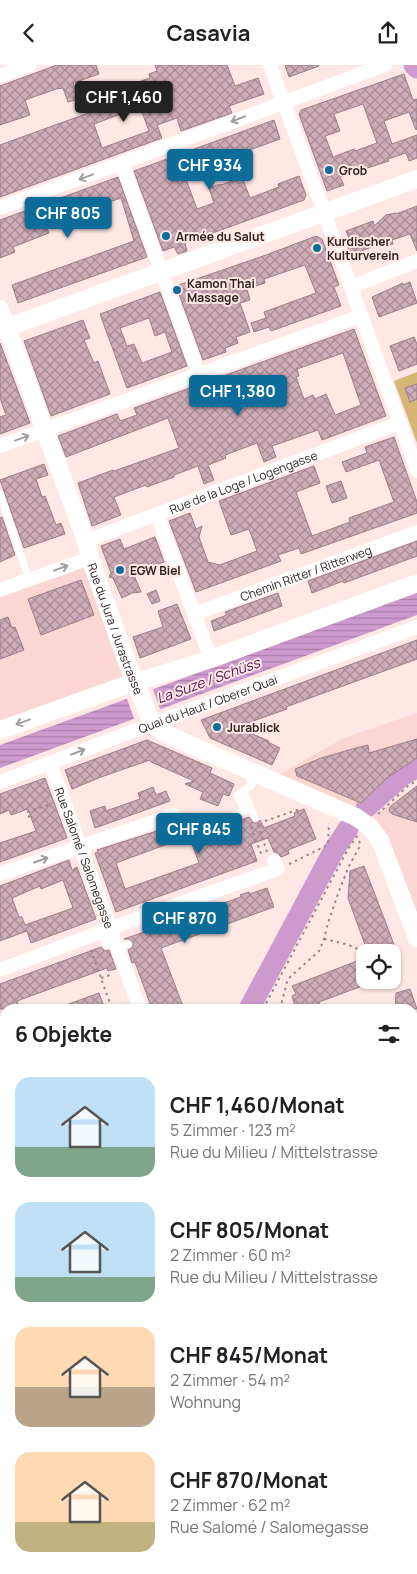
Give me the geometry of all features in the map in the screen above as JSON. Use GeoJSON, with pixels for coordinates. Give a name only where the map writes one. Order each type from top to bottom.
{"type":"FeatureCollection","features":[{"type":"Feature","properties":{"kind":"street"},"geometry":{"type":"LineString","coordinates":[[0,77],[30,65]]}},
{"type":"Feature","properties":{"kind":"street"},"geometry":{"type":"LineString","coordinates":[[270,65],[417,471]]}},
{"type":"Feature","properties":{"kind":"street"},"geometry":{"type":"LineString","coordinates":[[0,208],[385,65]]}},
{"type":"Feature","properties":{"kind":"street"},"geometry":{"type":"LineString","coordinates":[[122,164],[199,374]]}},
{"type":"Feature","properties":{"kind":"street"},"geometry":{"type":"LineString","coordinates":[[3,329],[417,179]]}},
{"type":"Feature","properties":{"kind":"street"},"geometry":{"type":"LineString","coordinates":[[350,287],[417,261]]}},
{"type":"Feature","properties":{"kind":"street","name":"Rue du Jura / Jurastrasse"},"geometry":{"type":"LineString","coordinates":[[0,309],[3,329],[44,429],[150,720]]}},
{"type":"Feature","properties":{"kind":"street"},"geometry":{"type":"LineString","coordinates":[[0,446],[361,315]]}},
{"type":"Feature","properties":{"kind":"street","name":"Rue de la Loge / Logengasse"},"geometry":{"type":"LineString","coordinates":[[86,541],[399,423]]}},
{"type":"Feature","properties":{"kind":"street"},"geometry":{"type":"LineString","coordinates":[[157,515],[211,659]]}},
{"type":"Feature","properties":{"kind":"street","name":"Chemin Ritter / Ritterweg"},"geometry":{"type":"LineString","coordinates":[[194,614],[417,532]]}},
{"type":"Feature","properties":{"kind":"street"},"geometry":{"type":"LineString","coordinates":[[0,590],[90,558]]}},
{"type":"Feature","properties":{"kind":"street"},"geometry":{"type":"LineString","coordinates":[[0,730],[137,687],[417,583]]}},
{"type":"Feature","properties":{"kind":"street","name":"Quai du Haut / Oberer Quai"},"geometry":{"type":"LineString","coordinates":[[0,782],[50,763],[150,720],[417,627]]}},
{"type":"Feature","properties":{"kind":"street"},"geometry":{"type":"LineString","coordinates":[[150,720],[170,736],[356,817],[363,829],[380,840],[417,938]]}},
{"type":"Feature","properties":{"kind":"street","name":"Rue Salomé / Salomegasse"},"geometry":{"type":"LineString","coordinates":[[50,763],[81,846],[106,930],[118,946],[138,1004]]}},
{"type":"Feature","properties":{"kind":"street"},"geometry":{"type":"LineString","coordinates":[[0,874],[174,815]]}},
{"type":"Feature","properties":{"kind":"street"},"geometry":{"type":"LineString","coordinates":[[0,970],[273,867]]}},
{"type":"Feature","properties":{"kind":"lane"},"geometry":{"type":"LineString","coordinates":[[0,494],[3,512],[29,580]]}},
{"type":"Feature","properties":{"kind":"lane"},"geometry":{"type":"LineString","coordinates":[[191,833],[245,811],[237,795],[252,785],[247,769]]}},
{"type":"Feature","properties":{"kind":"lane"},"geometry":{"type":"LineString","coordinates":[[244,791],[255,817]]}},
{"type":"Feature","properties":{"kind":"path"},"geometry":{"type":"LineString","coordinates":[[267,1004],[348,849],[363,829],[409,785],[417,781]]}},
{"type":"Feature","properties":{"kind":"path"},"geometry":{"type":"LineString","coordinates":[[27,812],[64,799]]}},
{"type":"Feature","properties":{"kind":"path"},"geometry":{"type":"LineString","coordinates":[[273,867],[257,824],[307,806]]}},
{"type":"Feature","properties":{"kind":"path"},"geometry":{"type":"LineString","coordinates":[[245,811],[273,867]]}},
{"type":"Feature","properties":{"kind":"path"},"geometry":{"type":"LineString","coordinates":[[273,867],[328,845],[330,821]]}},
{"type":"Feature","properties":{"kind":"path"},"geometry":{"type":"LineString","coordinates":[[281,1004],[286,982],[319,951],[339,891],[349,866],[360,846],[363,829]]}},
{"type":"Feature","properties":{"kind":"path"},"geometry":{"type":"LineString","coordinates":[[87,937],[110,1004]]}},
{"type":"Feature","properties":{"kind":"path"},"geometry":{"type":"LineString","coordinates":[[324,939],[352,945],[356,948]]}},
{"type":"Feature","properties":{"kind":"shaded area"},"geometry":{"type":"Polygon","coordinates":[[[417,372],[417,443],[394,381],[417,372]]]}},
{"type":"Feature","properties":{"kind":"shaded area"},"geometry":{"type":"Polygon","coordinates":[[[90,558],[135,682],[0,730],[0,590],[90,558]]]}},
{"type":"Feature","properties":{"kind":"shaded area"},"geometry":{"type":"Polygon","coordinates":[[[417,713],[417,761],[403,767],[387,778],[361,803],[373,816],[278,775],[344,738],[417,713]]]}},
{"type":"Feature","properties":{"kind":"shaded area"},"geometry":{"type":"Polygon","coordinates":[[[417,785],[417,916],[373,816],[417,785]]]}},
{"type":"Feature","properties":{"kind":"water"},"geometry":{"type":"Polygon","coordinates":[[[417,593],[417,615],[0,768],[0,745],[417,593]]]}},
{"type":"Feature","properties":{"kind":"pier"},"geometry":{"type":"Polygon","coordinates":[[[152,687],[155,688],[153,689],[160,709],[163,709],[162,711],[135,721],[125,698],[152,687]]]}},
{"type":"Feature","properties":{"kind":"building"},"geometry":{"type":"Polygon","coordinates":[[[57,65],[96,65],[99,74],[73,83],[79,99],[68,102],[63,88],[56,89],[25,100],[30,115],[0,125],[0,86],[57,65]]]}},
{"type":"Feature","properties":{"kind":"building"},"geometry":{"type":"Polygon","coordinates":[[[155,65],[227,65],[235,86],[258,78],[264,94],[229,106],[232,113],[181,131],[177,118],[157,125],[162,138],[0,197],[0,145],[102,108],[99,100],[133,87],[132,84],[150,78],[149,74],[157,71],[155,65]],[[140,107],[94,124],[102,148],[149,131],[140,107]]]}},
{"type":"Feature","properties":{"kind":"building"},"geometry":{"type":"Polygon","coordinates":[[[285,65],[319,65],[319,66],[289,77],[285,65]]]}},
{"type":"Feature","properties":{"kind":"building"},"geometry":{"type":"Polygon","coordinates":[[[404,74],[413,100],[417,99],[417,129],[409,112],[384,121],[392,144],[417,135],[417,158],[409,161],[406,153],[388,159],[389,161],[340,177],[344,185],[327,191],[299,114],[301,110],[404,74]],[[363,104],[334,114],[340,131],[325,136],[333,157],[377,143],[363,104]]]}},
{"type":"Feature","properties":{"kind":"building"},"geometry":{"type":"Polygon","coordinates":[[[274,120],[280,139],[184,174],[197,209],[214,203],[209,188],[242,177],[250,198],[279,187],[278,184],[299,176],[306,195],[304,200],[185,243],[187,251],[178,254],[174,247],[163,251],[134,171],[274,120]]]}},
{"type":"Feature","properties":{"kind":"building"},"geometry":{"type":"Polygon","coordinates":[[[118,177],[147,257],[18,303],[12,285],[134,241],[121,198],[45,224],[49,233],[13,247],[15,252],[0,258],[0,220],[118,177]]]}},
{"type":"Feature","properties":{"kind":"building"},"geometry":{"type":"Polygon","coordinates":[[[417,206],[417,251],[410,234],[392,240],[393,244],[383,247],[382,243],[351,255],[346,242],[350,241],[346,231],[373,221],[374,226],[386,215],[396,214],[417,206]]]}},
{"type":"Feature","properties":{"kind":"building"},"geometry":{"type":"Polygon","coordinates":[[[316,236],[322,239],[339,285],[334,287],[341,306],[271,331],[269,327],[254,332],[251,323],[266,318],[264,312],[316,293],[305,265],[264,279],[265,283],[247,289],[250,300],[240,303],[250,332],[236,337],[238,343],[225,348],[226,352],[203,360],[176,286],[316,236]]]}},
{"type":"Feature","properties":{"kind":"building"},"geometry":{"type":"Polygon","coordinates":[[[410,282],[417,303],[379,317],[372,297],[403,283],[403,285],[410,282]]]}},
{"type":"Feature","properties":{"kind":"building"},"geometry":{"type":"Polygon","coordinates":[[[160,292],[187,366],[127,388],[100,314],[160,292]],[[149,318],[120,328],[127,346],[134,344],[142,363],[172,352],[165,332],[155,336],[149,318]]]}},
{"type":"Feature","properties":{"kind":"building"},"geometry":{"type":"Polygon","coordinates":[[[83,320],[90,338],[84,340],[94,363],[98,361],[110,394],[51,416],[24,341],[83,320]]]}},
{"type":"Feature","properties":{"kind":"building"},"geometry":{"type":"Polygon","coordinates":[[[354,329],[386,416],[322,440],[318,430],[272,446],[276,457],[264,462],[257,443],[225,455],[226,458],[208,465],[214,480],[204,484],[198,466],[147,487],[146,485],[114,497],[121,515],[92,526],[78,483],[179,448],[168,418],[66,457],[58,436],[117,414],[120,421],[137,415],[134,408],[354,329]],[[343,353],[297,369],[299,376],[296,377],[304,399],[313,395],[315,399],[326,394],[335,415],[361,405],[343,353]]]}},
{"type":"Feature","properties":{"kind":"building"},"geometry":{"type":"Polygon","coordinates":[[[414,337],[417,344],[417,364],[399,371],[390,346],[414,337]]]}},
{"type":"Feature","properties":{"kind":"building"},"geometry":{"type":"Polygon","coordinates":[[[0,343],[30,423],[0,434],[0,417],[6,415],[0,398],[0,343]]]}},
{"type":"Feature","properties":{"kind":"building"},"geometry":{"type":"Polygon","coordinates":[[[417,384],[417,399],[410,402],[405,388],[417,384]]]}},
{"type":"Feature","properties":{"kind":"building"},"geometry":{"type":"Polygon","coordinates":[[[394,437],[417,502],[417,513],[301,554],[299,548],[278,555],[281,561],[196,592],[169,521],[190,513],[196,529],[202,526],[199,537],[208,562],[220,565],[257,551],[249,529],[231,535],[219,501],[314,466],[320,483],[296,492],[312,536],[350,522],[349,518],[394,502],[379,460],[346,472],[342,462],[367,453],[365,447],[394,437]]]}},
{"type":"Feature","properties":{"kind":"building"},"geometry":{"type":"Polygon","coordinates":[[[44,464],[48,475],[36,479],[42,497],[45,496],[56,525],[61,523],[65,534],[24,548],[0,480],[44,464]]]}},
{"type":"Feature","properties":{"kind":"building"},"geometry":{"type":"Polygon","coordinates":[[[341,481],[347,498],[332,503],[326,486],[341,481]]]}},
{"type":"Feature","properties":{"kind":"building"},"geometry":{"type":"Polygon","coordinates":[[[2,517],[15,555],[0,562],[0,518],[2,517]]]}},
{"type":"Feature","properties":{"kind":"building"},"geometry":{"type":"Polygon","coordinates":[[[155,537],[164,562],[133,573],[141,592],[132,593],[122,598],[113,578],[109,577],[111,573],[101,546],[120,539],[124,549],[155,537]]]}},
{"type":"Feature","properties":{"kind":"building"},"geometry":{"type":"Polygon","coordinates":[[[417,541],[417,556],[312,593],[308,581],[417,541]]]}},
{"type":"Feature","properties":{"kind":"building"},"geometry":{"type":"Polygon","coordinates":[[[81,580],[94,615],[41,635],[28,599],[81,580]]]}},
{"type":"Feature","properties":{"kind":"building"},"geometry":{"type":"Polygon","coordinates":[[[156,590],[160,601],[152,604],[147,594],[156,590]]]}},
{"type":"Feature","properties":{"kind":"building"},"geometry":{"type":"Polygon","coordinates":[[[278,593],[282,606],[214,631],[211,621],[227,615],[225,612],[278,593]]]}},
{"type":"Feature","properties":{"kind":"building"},"geometry":{"type":"Polygon","coordinates":[[[177,604],[191,639],[140,658],[133,637],[163,627],[158,611],[177,604]]]}},
{"type":"Feature","properties":{"kind":"building"},"geometry":{"type":"Polygon","coordinates":[[[8,617],[12,628],[15,627],[24,650],[0,659],[0,620],[8,617]]]}},
{"type":"Feature","properties":{"kind":"building"},"geometry":{"type":"Polygon","coordinates":[[[417,640],[417,659],[236,727],[269,741],[280,748],[272,765],[210,738],[201,720],[417,640]]]}},
{"type":"Feature","properties":{"kind":"building"},"geometry":{"type":"Polygon","coordinates":[[[417,739],[417,758],[387,778],[361,803],[297,776],[295,769],[321,758],[368,745],[369,753],[417,739]]]}},
{"type":"Feature","properties":{"kind":"building"},"geometry":{"type":"Polygon","coordinates":[[[147,740],[212,768],[210,773],[234,784],[229,796],[223,794],[218,806],[200,799],[203,792],[185,784],[194,781],[150,760],[72,789],[65,770],[147,740]]]}},
{"type":"Feature","properties":{"kind":"building"},"geometry":{"type":"Polygon","coordinates":[[[45,778],[67,838],[0,862],[0,843],[36,831],[28,809],[11,815],[9,810],[0,814],[0,794],[45,778]]]}},
{"type":"Feature","properties":{"kind":"building"},"geometry":{"type":"Polygon","coordinates":[[[417,786],[417,822],[392,814],[389,811],[390,807],[417,786]]]}},
{"type":"Feature","properties":{"kind":"building"},"geometry":{"type":"Polygon","coordinates":[[[153,787],[156,795],[166,791],[170,801],[95,828],[90,811],[105,806],[106,811],[140,799],[138,793],[153,787]]]}},
{"type":"Feature","properties":{"kind":"building"},"geometry":{"type":"Polygon","coordinates":[[[304,809],[316,839],[288,850],[289,854],[281,857],[278,853],[274,852],[268,838],[251,844],[257,861],[116,912],[95,853],[98,852],[97,850],[176,825],[181,839],[116,863],[125,889],[199,863],[190,839],[249,817],[254,823],[260,820],[264,828],[295,816],[294,813],[304,809]]]}},
{"type":"Feature","properties":{"kind":"building"},"geometry":{"type":"Polygon","coordinates":[[[69,860],[72,870],[77,867],[96,919],[31,943],[27,931],[0,941],[0,886],[69,860]],[[63,880],[41,889],[40,886],[12,898],[19,917],[22,917],[25,925],[73,908],[63,880]]]}},
{"type":"Feature","properties":{"kind":"building"},"geometry":{"type":"Polygon","coordinates":[[[364,866],[394,944],[365,944],[348,898],[350,871],[364,866]]]}},
{"type":"Feature","properties":{"kind":"building"},"geometry":{"type":"Polygon","coordinates":[[[267,888],[274,907],[161,948],[182,1004],[150,1004],[135,962],[132,963],[128,950],[133,947],[133,942],[129,939],[124,939],[192,915],[191,913],[200,909],[201,911],[241,897],[240,895],[249,892],[250,894],[267,888]]]}},
{"type":"Feature","properties":{"kind":"building"},"geometry":{"type":"Polygon","coordinates":[[[101,947],[105,951],[109,950],[116,969],[108,971],[107,968],[17,1001],[18,1004],[0,1004],[0,984],[101,947]]]}},
{"type":"Feature","properties":{"kind":"building"},"geometry":{"type":"Polygon","coordinates":[[[356,961],[356,988],[319,1002],[320,1004],[294,1004],[292,996],[296,994],[292,986],[356,961]]]}},
{"type":"Feature","properties":{"kind":"building"},"geometry":{"type":"Polygon","coordinates":[[[410,989],[415,1004],[395,1004],[396,993],[410,989]]]}},
{"type":"Feature","properties":{"kind":"building"},"geometry":{"type":"Polygon","coordinates":[[[99,993],[103,1004],[69,1004],[99,993]]]}},
{"type":"Feature","properties":{"kind":"waterway","name":"La Suze / Schüss"},"geometry":{"type":"LineString","coordinates":[[414,65],[417,68]]}},
{"type":"Feature","properties":{"kind":"waterway","name":"La Suze / Schüss"},"geometry":{"type":"LineString","coordinates":[[366,808],[402,776],[417,767]]}},
{"type":"Feature","properties":{"kind":"waterway","name":"La Suze / Schüss"},"geometry":{"type":"LineString","coordinates":[[252,1004],[334,850],[348,829]]}},
{"type":"Feature","properties":{"kind":"place","name":"Grob"},"geometry":{"type":"Point","coordinates":[329,170]}},
{"type":"Feature","properties":{"kind":"place","name":"Armée du Salut"},"geometry":{"type":"Point","coordinates":[166,236]}},
{"type":"Feature","properties":{"kind":"place","name":"Kurdischer Kulturverein"},"geometry":{"type":"Point","coordinates":[317,248]}},
{"type":"Feature","properties":{"kind":"place","name":"Kamon Thai Massage"},"geometry":{"type":"Point","coordinates":[177,290]}},
{"type":"Feature","properties":{"kind":"place","name":"EGW Biel"},"geometry":{"type":"Point","coordinates":[120,570]}},
{"type":"Feature","properties":{"kind":"place","name":"Jurablick"},"geometry":{"type":"Point","coordinates":[217,727]}}]}
